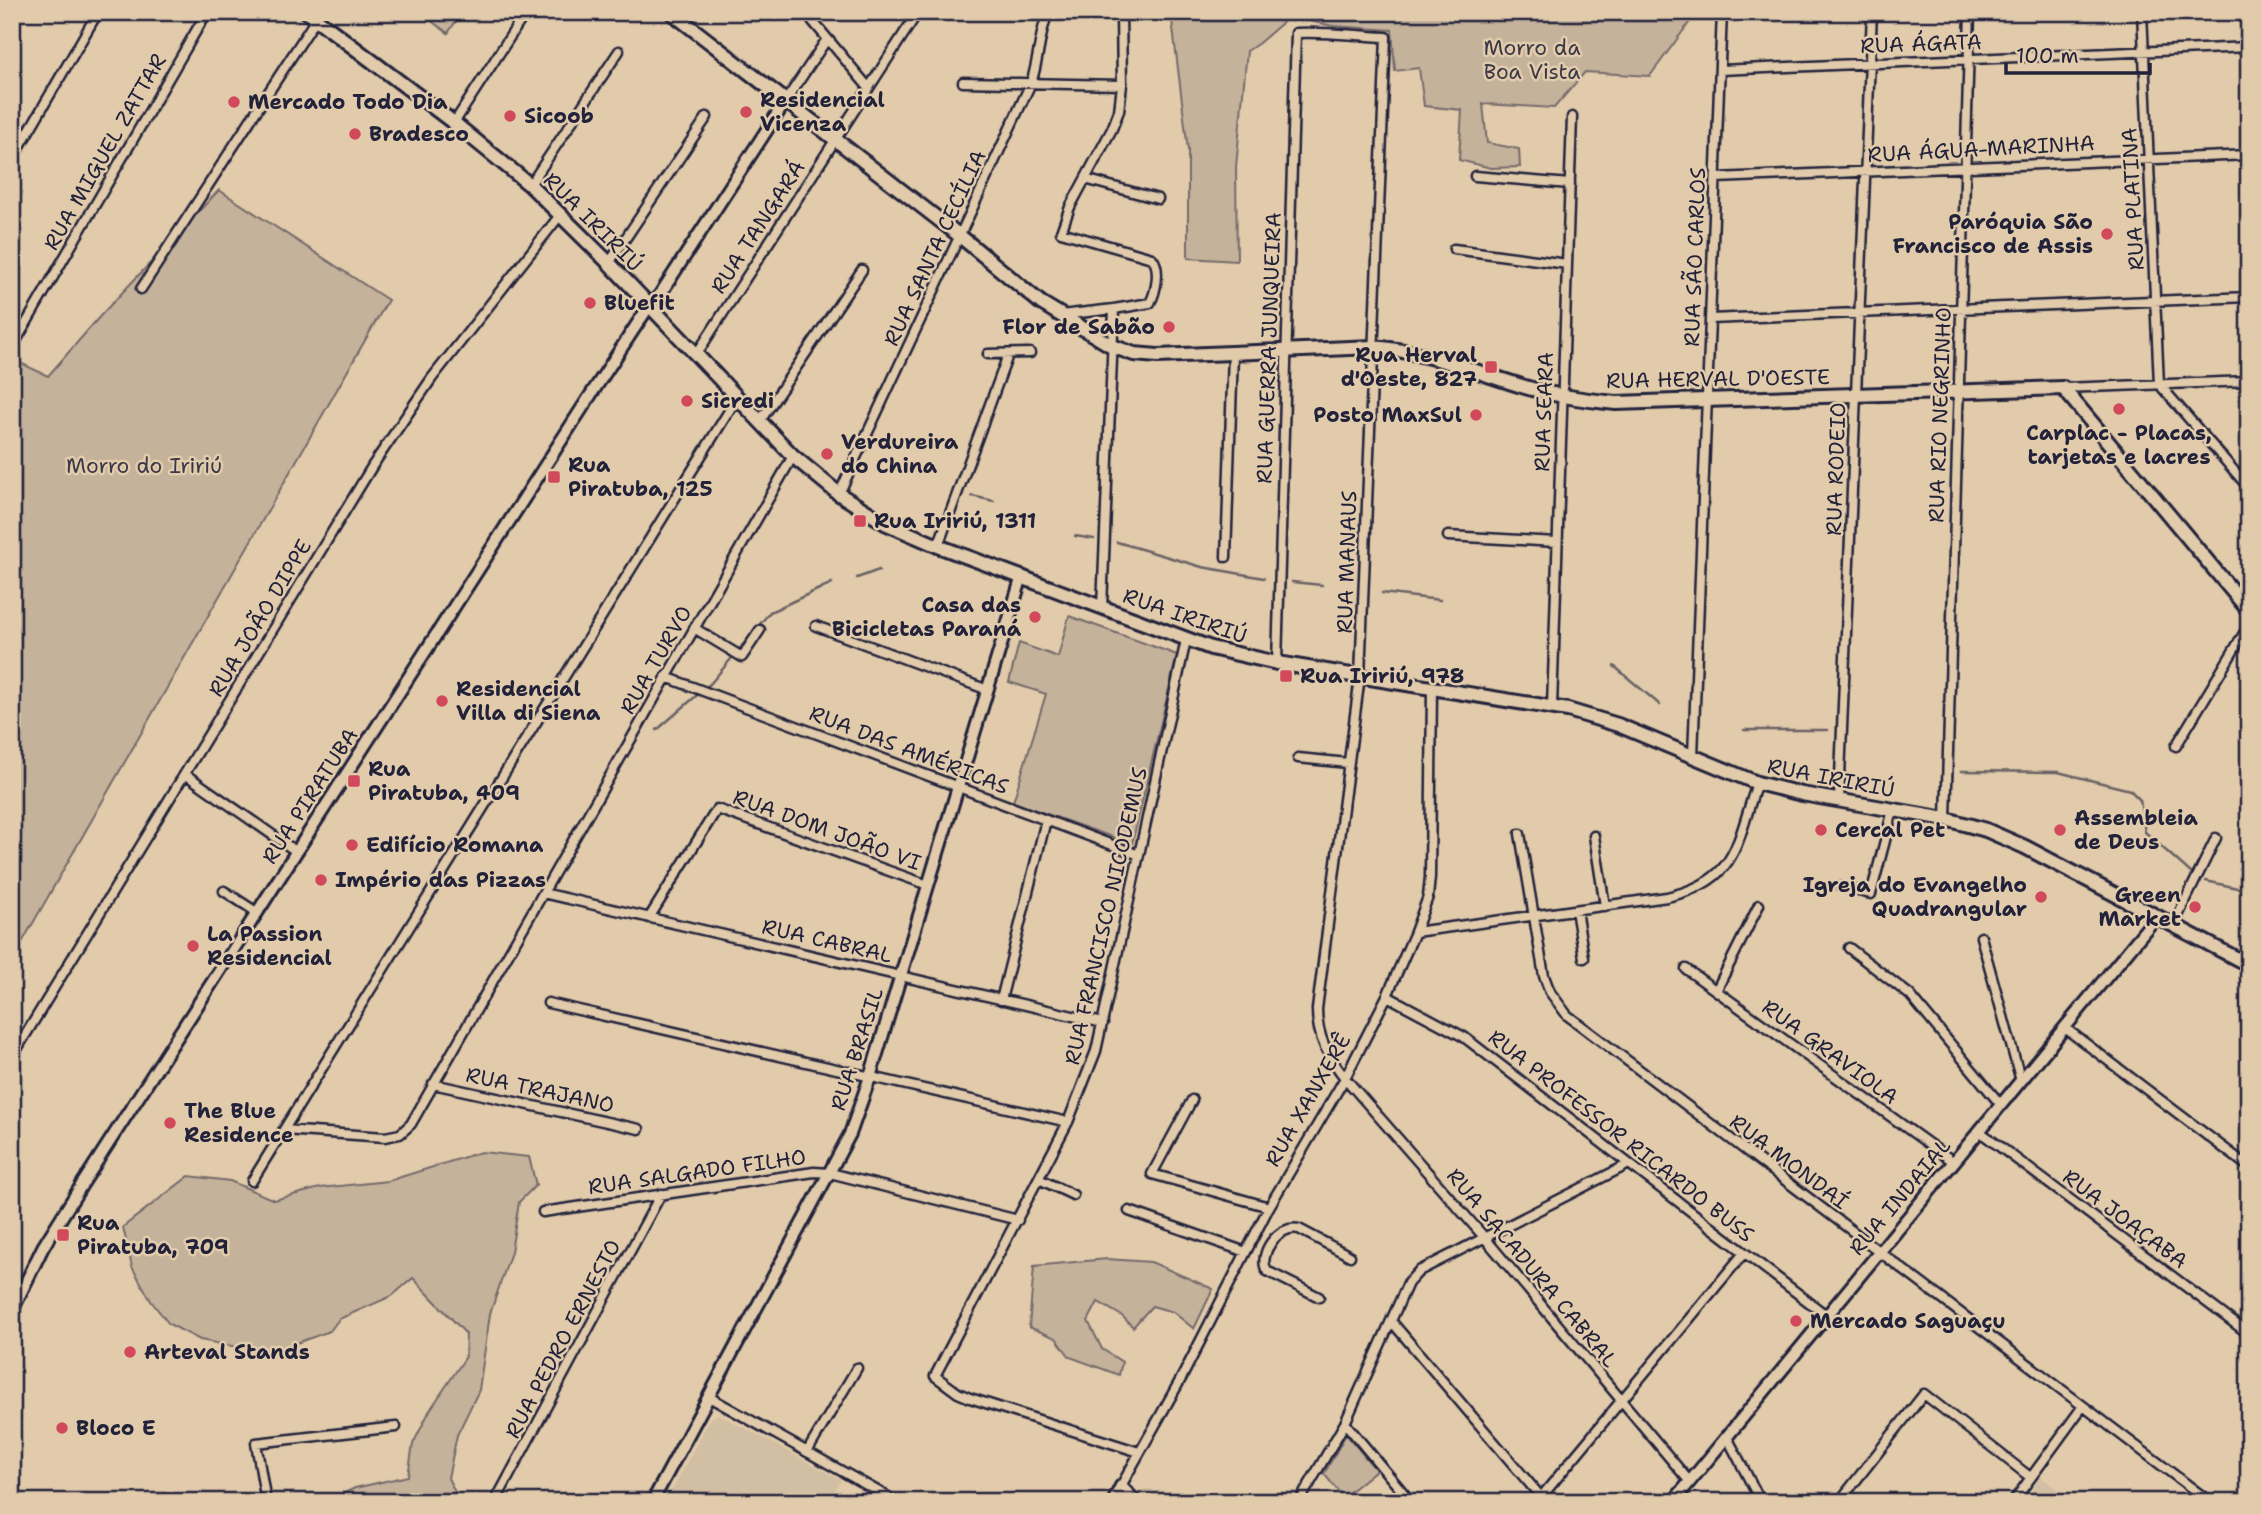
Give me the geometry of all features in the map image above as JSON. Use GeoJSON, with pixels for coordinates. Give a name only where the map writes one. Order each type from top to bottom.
{"type":"FeatureCollection","features":[{"type":"Feature","properties":{"kind":"main road","name":"RUA HERVAL D'OESTE"},"geometry":{"type":"LineString","coordinates":[[671,12],[960,236],[1023,289],[1112,346],[1134,354],[1147,356],[1393,348],[1562,396],[1616,403],[2063,388]]}},
{"type":"Feature","properties":{"kind":"main road","name":"RUA IRIRIÚ"},"geometry":{"type":"LineString","coordinates":[[312,16],[454,123],[530,185],[609,263],[793,456],[839,494],[885,523],[938,546],[1186,640],[1234,655],[1552,707],[1592,716],[1757,783],[1946,819],[2005,837],[2249,965]]}},
{"type":"Feature","properties":{"kind":"main road"},"geometry":{"type":"LineString","coordinates":[[2063,388],[2249,611]]}},
{"type":"Feature","properties":{"kind":"street"},"geometry":{"type":"LineString","coordinates":[[12,21],[18,12]]}},
{"type":"Feature","properties":{"kind":"street"},"geometry":{"type":"LineString","coordinates":[[12,160],[98,12]]}},
{"type":"Feature","properties":{"kind":"street","name":"RUA MIGUEL ZATTAR"},"geometry":{"type":"LineString","coordinates":[[12,346],[207,12]]}},
{"type":"Feature","properties":{"kind":"street"},"geometry":{"type":"LineString","coordinates":[[454,123],[526,12]]}},
{"type":"Feature","properties":{"kind":"street"},"geometry":{"type":"LineString","coordinates":[[805,12],[869,88]]}},
{"type":"Feature","properties":{"kind":"street","name":"RUA TANGARÁ"},"geometry":{"type":"LineString","coordinates":[[696,355],[918,12]]}},
{"type":"Feature","properties":{"kind":"street","name":"RUA SANTA CECÍLIA"},"geometry":{"type":"LineString","coordinates":[[839,494],[1031,83],[1038,64],[1048,12]]}},
{"type":"Feature","properties":{"kind":"street"},"geometry":{"type":"LineString","coordinates":[[1060,315],[1150,303],[1157,269],[1152,258],[1062,232],[1070,207],[1119,111],[1122,85],[1121,12]]}},
{"type":"Feature","properties":{"kind":"street","name":"RUA SÃO CARLOS"},"geometry":{"type":"LineString","coordinates":[[1692,756],[1722,12]]}},
{"type":"Feature","properties":{"kind":"street","name":"RUA RODEIO"},"geometry":{"type":"LineString","coordinates":[[1839,800],[1872,12]]}},
{"type":"Feature","properties":{"kind":"street","name":"RUA RIO NEGRINHO"},"geometry":{"type":"LineString","coordinates":[[1946,819],[1970,12]]}},
{"type":"Feature","properties":{"kind":"street","name":"RUA PLATINA"},"geometry":{"type":"LineString","coordinates":[[2142,12],[2159,384]]}},
{"type":"Feature","properties":{"kind":"street"},"geometry":{"type":"LineString","coordinates":[[141,289],[312,16]]}},
{"type":"Feature","properties":{"kind":"street","name":"RUA MANAUS"},"geometry":{"type":"LineString","coordinates":[[1296,33],[1386,37],[1360,676],[1317,1009],[1321,1042],[1345,1078]]}},
{"type":"Feature","properties":{"kind":"street","name":"RUA GUERRA JUNQUEIRA"},"geometry":{"type":"LineString","coordinates":[[1277,663],[1296,33]]}},
{"type":"Feature","properties":{"kind":"street"},"geometry":{"type":"LineString","coordinates":[[785,102],[827,39]]}},
{"type":"Feature","properties":{"kind":"street","name":"RUA ÁGATA"},"geometry":{"type":"LineString","coordinates":[[1720,70],[2249,47]]}},
{"type":"Feature","properties":{"kind":"street"},"geometry":{"type":"LineString","coordinates":[[530,185],[619,51]]}},
{"type":"Feature","properties":{"kind":"street"},"geometry":{"type":"LineString","coordinates":[[963,82],[1122,85]]}},
{"type":"Feature","properties":{"kind":"street","name":"RUA PIRATUBA"},"geometry":{"type":"LineString","coordinates":[[12,1311],[43,1247],[649,306],[659,296],[785,102]]}},
{"type":"Feature","properties":{"kind":"street"},"geometry":{"type":"LineString","coordinates":[[609,263],[707,117]]}},
{"type":"Feature","properties":{"kind":"street","name":"RUA SEARA"},"geometry":{"type":"LineString","coordinates":[[1552,707],[1572,117]]}},
{"type":"Feature","properties":{"kind":"street","name":"RUA ÁGUA-MARINHA"},"geometry":{"type":"LineString","coordinates":[[1716,178],[2249,155]]}},
{"type":"Feature","properties":{"kind":"street"},"geometry":{"type":"LineString","coordinates":[[1475,176],[1570,184]]}},
{"type":"Feature","properties":{"kind":"street"},"geometry":{"type":"LineString","coordinates":[[1085,179],[1158,199]]}},
{"type":"Feature","properties":{"kind":"street","name":"RUA JOÃO DIPPE"},"geometry":{"type":"LineString","coordinates":[[12,1056],[366,477],[413,405],[561,214]]}},
{"type":"Feature","properties":{"kind":"street"},"geometry":{"type":"LineString","coordinates":[[1454,249],[1567,264]]}},
{"type":"Feature","properties":{"kind":"street"},"geometry":{"type":"LineString","coordinates":[[760,421],[862,270]]}},
{"type":"Feature","properties":{"kind":"street"},"geometry":{"type":"LineString","coordinates":[[1710,319],[2249,297]]}},
{"type":"Feature","properties":{"kind":"street"},"geometry":{"type":"LineString","coordinates":[[1102,608],[1114,309]]}},
{"type":"Feature","properties":{"kind":"street"},"geometry":{"type":"LineString","coordinates":[[988,354],[1030,353]]}},
{"type":"Feature","properties":{"kind":"street"},"geometry":{"type":"LineString","coordinates":[[1226,557],[1233,353]]}},
{"type":"Feature","properties":{"kind":"street"},"geometry":{"type":"LineString","coordinates":[[938,546],[1007,355]]}},
{"type":"Feature","properties":{"kind":"street","name":"RUA HERVAL D'OESTE"},"geometry":{"type":"LineString","coordinates":[[2063,388],[2249,381]]}},
{"type":"Feature","properties":{"kind":"street"},"geometry":{"type":"LineString","coordinates":[[2159,384],[2249,488]]}},
{"type":"Feature","properties":{"kind":"street"},"geometry":{"type":"LineString","coordinates":[[252,1181],[737,398]]}},
{"type":"Feature","properties":{"kind":"street","name":"RUA TURVO"},"geometry":{"type":"LineString","coordinates":[[284,1130],[385,1136],[400,1134],[411,1124],[793,456]]}},
{"type":"Feature","properties":{"kind":"street"},"geometry":{"type":"LineString","coordinates":[[1448,536],[1557,541]]}},
{"type":"Feature","properties":{"kind":"street","name":"RUA BRASIL"},"geometry":{"type":"LineString","coordinates":[[652,1502],[850,1134],[870,1077],[1022,576]]}},
{"type":"Feature","properties":{"kind":"street"},"geometry":{"type":"LineString","coordinates":[[816,625],[988,690]]}},
{"type":"Feature","properties":{"kind":"street"},"geometry":{"type":"LineString","coordinates":[[2176,746],[2249,625]]}},
{"type":"Feature","properties":{"kind":"street"},"geometry":{"type":"LineString","coordinates":[[694,628],[742,657],[760,629]]}},
{"type":"Feature","properties":{"kind":"street","name":"RUA FRANCISCO NICODEMUS"},"geometry":{"type":"LineString","coordinates":[[1139,1452],[970,1398],[958,1393],[935,1376],[1039,1180],[1087,1078],[1102,1023],[1186,640]]}},
{"type":"Feature","properties":{"kind":"street","name":"RUA DAS AMÉRICAS"},"geometry":{"type":"LineString","coordinates":[[666,677],[1139,855]]}},
{"type":"Feature","properties":{"kind":"street","name":"RUA XANXERÊ"},"geometry":{"type":"LineString","coordinates":[[1112,1502],[1182,1377],[1269,1207],[1345,1078],[1387,996],[1415,932],[1427,897],[1430,877],[1432,688]]}},
{"type":"Feature","properties":{"kind":"street"},"geometry":{"type":"LineString","coordinates":[[1298,758],[1348,763]]}},
{"type":"Feature","properties":{"kind":"street"},"geometry":{"type":"LineString","coordinates":[[185,774],[297,852]]}},
{"type":"Feature","properties":{"kind":"street"},"geometry":{"type":"LineString","coordinates":[[1415,932],[1680,894],[1706,884],[1722,871],[1733,854],[1757,783]]}},
{"type":"Feature","properties":{"kind":"street","name":"RUA DOM JOÃO VI"},"geometry":{"type":"LineString","coordinates":[[649,918],[717,809],[928,885]]}},
{"type":"Feature","properties":{"kind":"street"},"geometry":{"type":"LineString","coordinates":[[1841,887],[1871,894],[1893,810]]}},
{"type":"Feature","properties":{"kind":"street"},"geometry":{"type":"LineString","coordinates":[[1001,1000],[1046,820]]}},
{"type":"Feature","properties":{"kind":"street","name":"RUA MONDAÍ"},"geometry":{"type":"LineString","coordinates":[[1520,834],[1544,976],[1550,992],[1567,1015],[2210,1502]]}},
{"type":"Feature","properties":{"kind":"street"},"geometry":{"type":"LineString","coordinates":[[1594,836],[1605,905]]}},
{"type":"Feature","properties":{"kind":"street"},"geometry":{"type":"LineString","coordinates":[[2173,926],[2216,838]]}},
{"type":"Feature","properties":{"kind":"street"},"geometry":{"type":"LineString","coordinates":[[224,891],[258,913]]}},
{"type":"Feature","properties":{"kind":"street","name":"RUA CABRAL"},"geometry":{"type":"LineString","coordinates":[[543,893],[1102,1023]]}},
{"type":"Feature","properties":{"kind":"street"},"geometry":{"type":"LineString","coordinates":[[1716,991],[1759,905]]}},
{"type":"Feature","properties":{"kind":"street"},"geometry":{"type":"LineString","coordinates":[[1576,910],[1584,958]]}},
{"type":"Feature","properties":{"kind":"street","name":"RUA INDAIAL"},"geometry":{"type":"LineString","coordinates":[[1674,1502],[2156,917]]}},
{"type":"Feature","properties":{"kind":"street"},"geometry":{"type":"LineString","coordinates":[[1981,937],[2021,1081]]}},
{"type":"Feature","properties":{"kind":"street"},"geometry":{"type":"LineString","coordinates":[[1849,948],[1910,995],[2001,1105]]}},
{"type":"Feature","properties":{"kind":"street","name":"RUA GRAVIOLA"},"geometry":{"type":"LineString","coordinates":[[1686,969],[1954,1163]]}},
{"type":"Feature","properties":{"kind":"street","name":"RUA PROFESSOR RICARDO BUSS"},"geometry":{"type":"LineString","coordinates":[[1387,996],[1464,1037],[1627,1165],[1827,1316]]}},
{"type":"Feature","properties":{"kind":"street"},"geometry":{"type":"LineString","coordinates":[[548,1003],[1068,1122]]}},
{"type":"Feature","properties":{"kind":"street"},"geometry":{"type":"LineString","coordinates":[[2065,1028],[2249,1167]]}},
{"type":"Feature","properties":{"kind":"street","name":"RUA SACADURA CABRAL"},"geometry":{"type":"LineString","coordinates":[[1345,1078],[1484,1237],[1690,1482]]}},
{"type":"Feature","properties":{"kind":"street","name":"RUA TRAJANO"},"geometry":{"type":"LineString","coordinates":[[433,1084],[639,1129]]}},
{"type":"Feature","properties":{"kind":"street"},"geometry":{"type":"LineString","coordinates":[[1192,1100],[1152,1174],[1269,1207]]}},
{"type":"Feature","properties":{"kind":"street","name":"RUA JOAÇABA"},"geometry":{"type":"LineString","coordinates":[[1979,1131],[2249,1334]]}},
{"type":"Feature","properties":{"kind":"street"},"geometry":{"type":"LineString","coordinates":[[1299,1502],[1345,1423],[1408,1283],[1419,1270],[1627,1165]]}},
{"type":"Feature","properties":{"kind":"street","name":"RUA SALGADO FILHO"},"geometry":{"type":"LineString","coordinates":[[543,1212],[803,1172],[830,1173],[1018,1220]]}},
{"type":"Feature","properties":{"kind":"street"},"geometry":{"type":"LineString","coordinates":[[1039,1180],[1073,1195]]}},
{"type":"Feature","properties":{"kind":"street","name":"RUA PEDRO ERNESTO"},"geometry":{"type":"LineString","coordinates":[[495,1502],[661,1194]]}},
{"type":"Feature","properties":{"kind":"street"},"geometry":{"type":"LineString","coordinates":[[1129,1211],[1246,1252]]}},
{"type":"Feature","properties":{"kind":"street"},"geometry":{"type":"LineString","coordinates":[[1319,1297],[1268,1271],[1263,1265],[1275,1238],[1291,1227],[1350,1256]]}},
{"type":"Feature","properties":{"kind":"street"},"geometry":{"type":"LineString","coordinates":[[1258,1230],[1275,1238]]}},
{"type":"Feature","properties":{"kind":"street"},"geometry":{"type":"LineString","coordinates":[[1392,1322],[1539,1499],[1744,1253]]}},
{"type":"Feature","properties":{"kind":"street"},"geometry":{"type":"LineString","coordinates":[[807,1452],[857,1368]]}},
{"type":"Feature","properties":{"kind":"street"},"geometry":{"type":"LineString","coordinates":[[1839,1502],[1923,1394],[2030,1477]]}},
{"type":"Feature","properties":{"kind":"street"},"geometry":{"type":"LineString","coordinates":[[709,1397],[884,1499],[897,1502]]}},
{"type":"Feature","properties":{"kind":"street"},"geometry":{"type":"LineString","coordinates":[[2013,1502],[2083,1406]]}},
{"type":"Feature","properties":{"kind":"street"},"geometry":{"type":"LineString","coordinates":[[1345,1423],[1412,1502]]}},
{"type":"Feature","properties":{"kind":"street"},"geometry":{"type":"LineString","coordinates":[[266,1502],[256,1443],[396,1427]]}},
{"type":"Feature","properties":{"kind":"street"},"geometry":{"type":"LineString","coordinates":[[1727,1437],[1761,1502]]}},
{"type":"Feature","properties":{"kind":"street"},"geometry":{"type":"LineString","coordinates":[[1121,1486],[1136,1502]]}},
{"type":"Feature","properties":{"kind":"shaded area"},"geometry":{"type":"Polygon","coordinates":[[[718,1414],[841,1480],[829,1502],[666,1502],[710,1419],[718,1414]]]}},
{"type":"Feature","properties":{"kind":"shaded area"},"geometry":{"type":"Polygon","coordinates":[[[2041,1477],[2065,1495],[2075,1502],[2023,1502],[2041,1477]]]}},
{"type":"Feature","properties":{"kind":"green space"},"geometry":{"type":"Polygon","coordinates":[[[419,12],[462,12],[448,33],[419,12]]]}},
{"type":"Feature","properties":{"kind":"green space","name":"Morro da Boa Vista"},"geometry":{"type":"Polygon","coordinates":[[[1171,12],[1697,12],[1650,76],[1585,72],[1554,108],[1483,104],[1487,143],[1519,149],[1520,167],[1491,168],[1459,160],[1462,110],[1424,106],[1419,68],[1395,71],[1392,30],[1333,26],[1289,17],[1247,51],[1236,167],[1237,261],[1188,258],[1188,150],[1171,12]]]}},
{"type":"Feature","properties":{"kind":"green space","name":"Morro do Iririú"},"geometry":{"type":"Polygon","coordinates":[[[219,190],[388,300],[12,960],[12,359],[48,376],[102,314],[219,190]]]}},
{"type":"Feature","properties":{"kind":"green space"},"geometry":{"type":"Polygon","coordinates":[[[1069,616],[1177,655],[1132,844],[1013,802],[1046,694],[1009,682],[1019,643],[1058,657],[1069,616]]]}},
{"type":"Feature","properties":{"kind":"green space"},"geometry":{"type":"Polygon","coordinates":[[[481,1152],[529,1157],[536,1185],[519,1202],[511,1252],[490,1314],[479,1390],[457,1435],[448,1478],[460,1502],[330,1502],[329,1500],[355,1488],[408,1476],[413,1444],[430,1410],[465,1358],[466,1334],[413,1278],[392,1296],[339,1319],[330,1331],[269,1353],[200,1340],[169,1324],[151,1301],[132,1267],[123,1227],[189,1176],[230,1181],[274,1200],[320,1188],[388,1181],[481,1152]]]}},
{"type":"Feature","properties":{"kind":"green space"},"geometry":{"type":"Polygon","coordinates":[[[1107,1259],[1151,1262],[1213,1289],[1194,1329],[1173,1312],[1152,1306],[1133,1327],[1122,1316],[1098,1302],[1088,1321],[1102,1349],[1122,1362],[1119,1375],[1070,1357],[1056,1338],[1029,1327],[1034,1266],[1107,1259]]]}},
{"type":"Feature","properties":{"kind":"green space"},"geometry":{"type":"Polygon","coordinates":[[[1346,1434],[1376,1470],[1343,1497],[1324,1474],[1346,1434]]]}},
{"type":"Feature","properties":{"kind":"waterway"},"geometry":{"type":"LineString","coordinates":[[972,496],[994,501]]}},
{"type":"Feature","properties":{"kind":"waterway"},"geometry":{"type":"LineString","coordinates":[[1075,536],[1094,539]]}},
{"type":"Feature","properties":{"kind":"waterway"},"geometry":{"type":"LineString","coordinates":[[1117,542],[1202,567],[1264,578]]}},
{"type":"Feature","properties":{"kind":"waterway"},"geometry":{"type":"LineString","coordinates":[[857,578],[879,570]]}},
{"type":"Feature","properties":{"kind":"waterway"},"geometry":{"type":"LineString","coordinates":[[1292,582],[1322,585]]}},
{"type":"Feature","properties":{"kind":"waterway"},"geometry":{"type":"LineString","coordinates":[[657,730],[711,683],[770,612],[832,583]]}},
{"type":"Feature","properties":{"kind":"waterway"},"geometry":{"type":"LineString","coordinates":[[1382,593],[1440,600]]}},
{"type":"Feature","properties":{"kind":"waterway"},"geometry":{"type":"LineString","coordinates":[[1614,666],[1660,705]]}},
{"type":"Feature","properties":{"kind":"waterway"},"geometry":{"type":"LineString","coordinates":[[1744,730],[1828,730]]}},
{"type":"Feature","properties":{"kind":"waterway"},"geometry":{"type":"LineString","coordinates":[[1961,771],[2058,772],[2130,790],[2140,800],[2145,832],[2192,874]]}},
{"type":"Feature","properties":{"kind":"waterway"},"geometry":{"type":"LineString","coordinates":[[2206,881],[2242,889]]}},
{"type":"Feature","properties":{"kind":"place","name":"Mercado Todo Dia"},"geometry":{"type":"Point","coordinates":[234,102]}},
{"type":"Feature","properties":{"kind":"place","name":"Residencial Vicenza"},"geometry":{"type":"Point","coordinates":[746,112]}},
{"type":"Feature","properties":{"kind":"place","name":"Sicoob"},"geometry":{"type":"Point","coordinates":[510,116]}},
{"type":"Feature","properties":{"kind":"place","name":"Bradesco"},"geometry":{"type":"Point","coordinates":[355,134]}},
{"type":"Feature","properties":{"kind":"place","name":"Paróquia São Francisco de Assis"},"geometry":{"type":"Point","coordinates":[2107,234]}},
{"type":"Feature","properties":{"kind":"place","name":"Bluefit"},"geometry":{"type":"Point","coordinates":[590,303]}},
{"type":"Feature","properties":{"kind":"place","name":"Flor de Sabão"},"geometry":{"type":"Point","coordinates":[1169,327]}},
{"type":"Feature","properties":{"kind":"place","name":"Rua Herval d'Oeste, 827"},"geometry":{"type":"Point","coordinates":[1491,367]}},
{"type":"Feature","properties":{"kind":"place","name":"Sicredi"},"geometry":{"type":"Point","coordinates":[687,401]}},
{"type":"Feature","properties":{"kind":"place","name":"Carplac - Placas, tarjetas e lacres"},"geometry":{"type":"Point","coordinates":[2119,409]}},
{"type":"Feature","properties":{"kind":"place","name":"Posto MaxSul"},"geometry":{"type":"Point","coordinates":[1476,415]}},
{"type":"Feature","properties":{"kind":"place","name":"Verdureira do China"},"geometry":{"type":"Point","coordinates":[827,454]}},
{"type":"Feature","properties":{"kind":"place","name":"Rua Piratuba, 125"},"geometry":{"type":"Point","coordinates":[554,477]}},
{"type":"Feature","properties":{"kind":"place","name":"Rua Iririú, 1311"},"geometry":{"type":"Point","coordinates":[860,521]}},
{"type":"Feature","properties":{"kind":"place","name":"Casa das Bicicletas Paraná"},"geometry":{"type":"Point","coordinates":[1035,617]}},
{"type":"Feature","properties":{"kind":"place","name":"Rua Iririú, 978"},"geometry":{"type":"Point","coordinates":[1286,676]}},
{"type":"Feature","properties":{"kind":"place","name":"Residencial Villa di Siena"},"geometry":{"type":"Point","coordinates":[442,701]}},
{"type":"Feature","properties":{"kind":"place","name":"Rua Piratuba, 409"},"geometry":{"type":"Point","coordinates":[354,781]}},
{"type":"Feature","properties":{"kind":"place","name":"Cercal Pet"},"geometry":{"type":"Point","coordinates":[1821,830]}},
{"type":"Feature","properties":{"kind":"place","name":"Assembleia de Deus"},"geometry":{"type":"Point","coordinates":[2060,830]}},
{"type":"Feature","properties":{"kind":"place","name":"Edifício Romana"},"geometry":{"type":"Point","coordinates":[352,845]}},
{"type":"Feature","properties":{"kind":"place","name":"Império das Pizzas"},"geometry":{"type":"Point","coordinates":[321,880]}},
{"type":"Feature","properties":{"kind":"place","name":"Igreja do Evangelho Quadrangular"},"geometry":{"type":"Point","coordinates":[2041,897]}},
{"type":"Feature","properties":{"kind":"place","name":"Green Market"},"geometry":{"type":"Point","coordinates":[2195,907]}},
{"type":"Feature","properties":{"kind":"place","name":"La Passion Residencial"},"geometry":{"type":"Point","coordinates":[193,946]}},
{"type":"Feature","properties":{"kind":"place","name":"The Blue Residence"},"geometry":{"type":"Point","coordinates":[170,1123]}},
{"type":"Feature","properties":{"kind":"place","name":"Rua Piratuba, 709"},"geometry":{"type":"Point","coordinates":[63,1235]}},
{"type":"Feature","properties":{"kind":"place","name":"Mercado Saguaçu"},"geometry":{"type":"Point","coordinates":[1796,1321]}},
{"type":"Feature","properties":{"kind":"place","name":"Arteval Stands"},"geometry":{"type":"Point","coordinates":[130,1352]}},
{"type":"Feature","properties":{"kind":"place","name":"Bloco E"},"geometry":{"type":"Point","coordinates":[62,1428]}}]}
